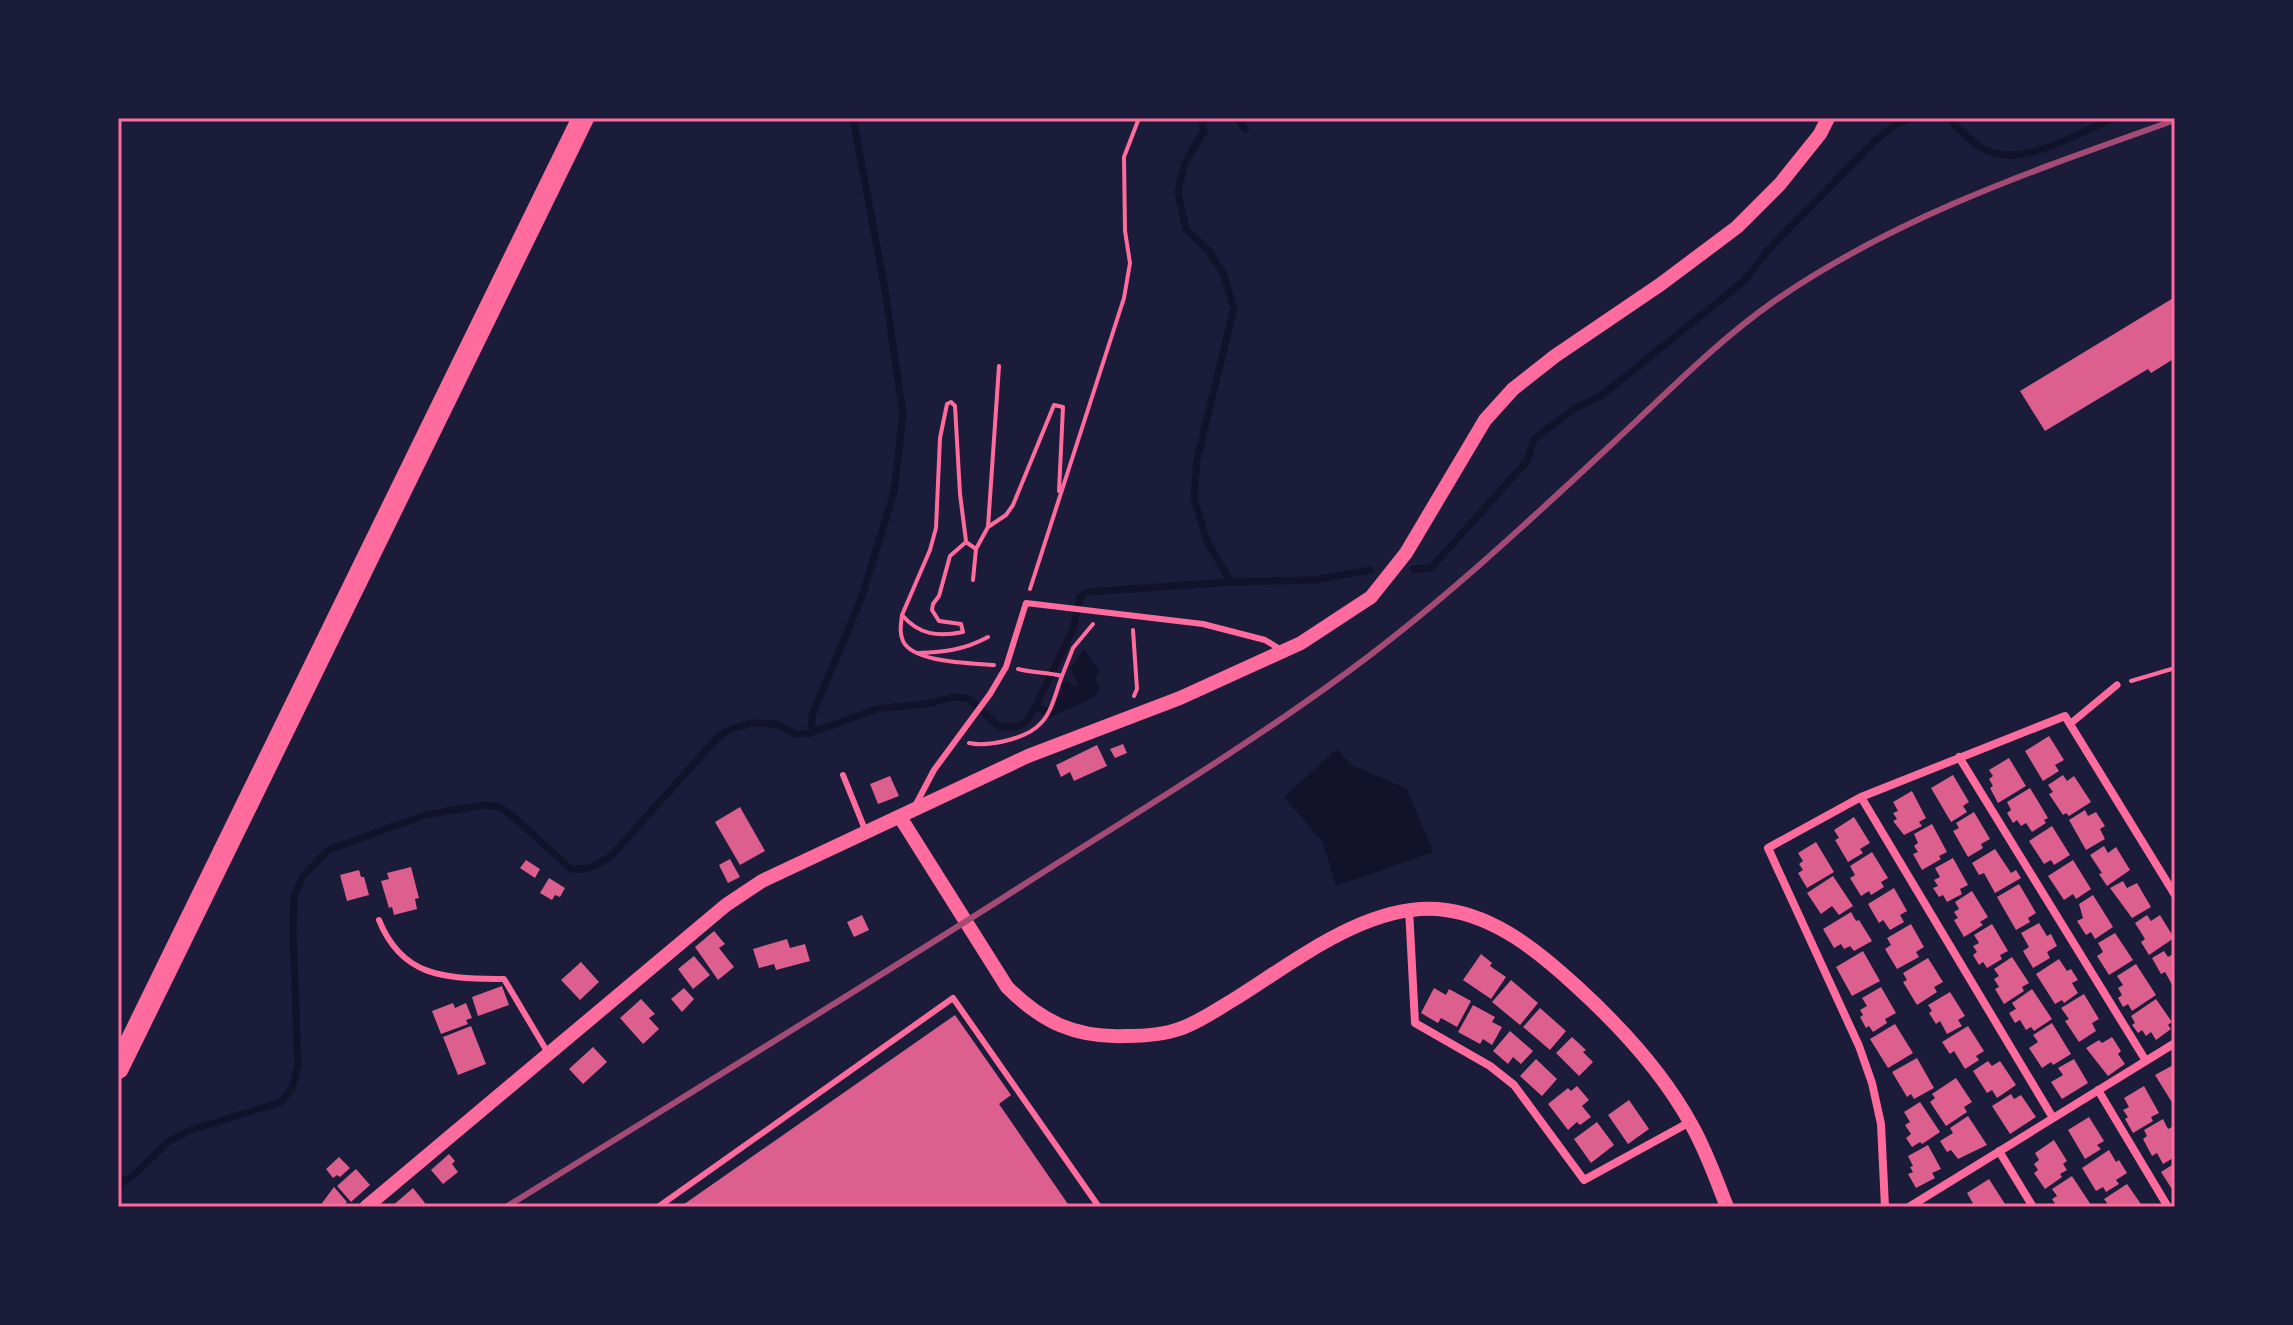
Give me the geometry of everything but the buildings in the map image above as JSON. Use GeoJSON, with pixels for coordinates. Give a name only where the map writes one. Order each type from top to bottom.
{"type":"FeatureCollection","features":[{"type":"Feature","properties":{"kind":"highway"},"geometry":{"type":"LineString","coordinates":[[118,1068],[583,118]]}},
{"type":"Feature","properties":{"kind":"street"},"geometry":{"type":"LineString","coordinates":[[366,1207],[726,905],[762,881],[1028,756],[1152,709],[1284,651],[1371,597],[1406,553],[1485,420],[1513,389],[1737,227],[1780,184],[1820,134],[1828,118]]}},
{"type":"Feature","properties":{"kind":"street"},"geometry":{"type":"LineString","coordinates":[[2070,724],[2117,685]]}},
{"type":"Feature","properties":{"kind":"street"},"geometry":{"type":"LineString","coordinates":[[1885,1207],[1881,1124],[1872,1083],[1859,1046],[1768,848],[1861,797],[2065,716],[2175,895]]}},
{"type":"Feature","properties":{"kind":"street"},"geometry":{"type":"LineString","coordinates":[[1959,757],[2146,1061]]}},
{"type":"Feature","properties":{"kind":"street"},"geometry":{"type":"LineString","coordinates":[[1861,797],[2053,1118]]}},
{"type":"Feature","properties":{"kind":"street"},"geometry":{"type":"LineString","coordinates":[[906,815],[1007,987],[1028,1008],[1079,1033],[1121,1037],[1180,1029],[1213,1013],[1340,934],[1379,917],[1409,909],[1445,910],[1485,919],[1544,957],[1601,1009],[1648,1061],[1690,1122],[1727,1207]]}},
{"type":"Feature","properties":{"kind":"street"},"geometry":{"type":"LineString","coordinates":[[1409,909],[1415,1023],[1490,1066],[1514,1085],[1584,1180],[1690,1122]]}},
{"type":"Feature","properties":{"kind":"street"},"geometry":{"type":"LineString","coordinates":[[1909,1207],[2175,1043]]}},
{"type":"Feature","properties":{"kind":"street"},"geometry":{"type":"LineString","coordinates":[[2098,1090],[2168,1207]]}},
{"type":"Feature","properties":{"kind":"street"},"geometry":{"type":"LineString","coordinates":[[1999,1151],[2033,1207]]}},
{"type":"Feature","properties":{"kind":"lane"},"geometry":{"type":"LineString","coordinates":[[906,815],[1006,667],[1026,603],[1203,624],[1265,640],[1284,651]]}},
{"type":"Feature","properties":{"kind":"lane"},"geometry":{"type":"LineString","coordinates":[[843,775],[866,832]]}},
{"type":"Feature","properties":{"kind":"lane"},"geometry":{"type":"LineString","coordinates":[[379,920],[399,955],[434,974],[454,978],[504,979],[548,1053]]}},
{"type":"Feature","properties":{"kind":"lane"},"geometry":{"type":"LineString","coordinates":[[658,1207],[953,998],[1099,1207]]}},
{"type":"Feature","properties":{"kind":"path"},"geometry":{"type":"LineString","coordinates":[[1026,603],[1124,298],[1130,263],[1123,203],[1124,157],[1139,118]]}},
{"type":"Feature","properties":{"kind":"path"},"geometry":{"type":"LineString","coordinates":[[973,580],[976,549],[988,527],[999,366]]}},
{"type":"Feature","properties":{"kind":"path"},"geometry":{"type":"LineString","coordinates":[[976,549],[966,542],[955,406],[951,402],[947,404],[940,438],[936,528],[930,550],[902,615],[900,631],[903,641],[916,653],[939,659],[1044,671],[1062,676]]}},
{"type":"Feature","properties":{"kind":"path"},"geometry":{"type":"LineString","coordinates":[[988,527],[1006,515],[1013,505],[1054,405],[1063,407],[1059,498]]}},
{"type":"Feature","properties":{"kind":"path"},"geometry":{"type":"LineString","coordinates":[[902,615],[923,632],[963,632],[961,624],[939,621],[932,610],[950,556],[966,542]]}},
{"type":"Feature","properties":{"kind":"path"},"geometry":{"type":"LineString","coordinates":[[955,740],[990,745],[1040,726],[1073,648],[1090,630],[1100,611]]}},
{"type":"Feature","properties":{"kind":"path"},"geometry":{"type":"LineString","coordinates":[[1132,615],[1137,689],[1133,698]]}},
{"type":"Feature","properties":{"kind":"path"},"geometry":{"type":"LineString","coordinates":[[916,653],[955,652],[988,637]]}},
{"type":"Feature","properties":{"kind":"path"},"geometry":{"type":"LineString","coordinates":[[2117,685],[2175,668]]}},
{"type":"Feature","properties":{"kind":"shaded area"},"geometry":{"type":"Polygon","coordinates":[[[1084,649],[1100,671],[1095,678],[1099,688],[1095,697],[1053,716],[1056,699],[1063,694],[1061,684],[1067,681],[1075,687],[1078,685],[1071,668],[1084,649]]]}},
{"type":"Feature","properties":{"kind":"shaded area"},"geometry":{"type":"Polygon","coordinates":[[[1337,749],[1351,765],[1407,789],[1433,852],[1336,886],[1322,841],[1284,797],[1337,749]]]}},
{"type":"Feature","properties":{"kind":"waterway"},"geometry":{"type":"LineString","coordinates":[[810,733],[813,713],[861,599],[894,492],[903,414],[885,290],[853,118]]}},
{"type":"Feature","properties":{"kind":"waterway"},"geometry":{"type":"LineString","coordinates":[[1201,118],[1204,131],[1185,162],[1178,192],[1186,229],[1208,250],[1223,273],[1234,308],[1197,460],[1194,498],[1207,541],[1231,582]]}},
{"type":"Feature","properties":{"kind":"waterway"},"geometry":{"type":"LineString","coordinates":[[1238,118],[1245,129]]}},
{"type":"Feature","properties":{"kind":"waterway"},"geometry":{"type":"LineString","coordinates":[[1414,569],[1431,568],[1527,461],[1534,439],[1574,409],[1601,396],[1744,281],[1769,249],[1874,142],[1896,124],[1913,118]]}},
{"type":"Feature","properties":{"kind":"waterway"},"geometry":{"type":"LineString","coordinates":[[1948,118],[1981,147],[2001,155],[2034,152],[2116,118]]}},
{"type":"Feature","properties":{"kind":"waterway"},"geometry":{"type":"LineString","coordinates":[[118,1185],[135,1174],[169,1141],[188,1131],[281,1102],[292,1088],[298,1067],[294,896],[303,876],[328,850],[425,815],[484,805],[500,807],[571,869],[588,868],[612,855],[716,739],[728,730],[751,723],[775,724],[796,734],[810,733],[877,709],[932,703],[953,697],[968,698],[999,727],[1016,727],[1025,723],[1073,629],[1080,597],[1087,592],[1314,580],[1370,570]]}},
{"type":"Feature","properties":{"kind":"waterway"},"geometry":{"type":"LineString","coordinates":[[1035,707],[1052,713]]}},
{"type":"Feature","properties":{"kind":"railway"},"geometry":{"type":"LineString","coordinates":[[506,1207],[1158,800],[1331,684],[1477,568],[1711,352],[1773,302],[1820,272],[1917,220],[2018,177],[2175,120]]}}]}
